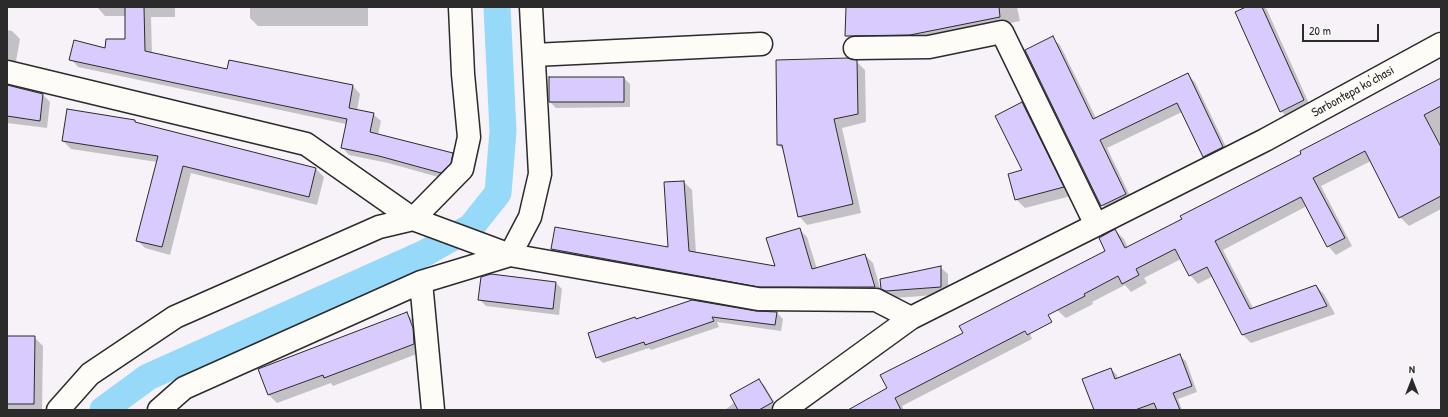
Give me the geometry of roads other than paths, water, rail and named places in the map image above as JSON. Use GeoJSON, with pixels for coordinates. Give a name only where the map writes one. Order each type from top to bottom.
{"type":"FeatureCollection","features":[{"type":"Feature","properties":{"kind":"street"},"geometry":{"type":"LineString","coordinates":[[58,410],[90,374],[175,317],[379,227],[413,219],[462,169],[469,137],[460,7]]}},
{"type":"Feature","properties":{"kind":"street"},"geometry":{"type":"LineString","coordinates":[[159,410],[184,388],[421,282],[510,255],[530,217],[540,174],[531,7]]}},
{"type":"Feature","properties":{"kind":"street"},"geometry":{"type":"LineString","coordinates":[[855,48],[929,47],[1002,32],[1096,225]]}},
{"type":"Feature","properties":{"kind":"street"},"geometry":{"type":"LineString","coordinates":[[534,55],[761,44]]}},
{"type":"Feature","properties":{"kind":"street","name":"Sarbontepa ko'chasi"},"geometry":{"type":"LineString","coordinates":[[784,410],[911,318],[1265,140],[1441,44]]}},
{"type":"Feature","properties":{"kind":"street"},"geometry":{"type":"LineString","coordinates":[[7,72],[306,144],[413,219],[487,248],[510,255],[758,299],[876,300],[911,318]]}},
{"type":"Feature","properties":{"kind":"street"},"geometry":{"type":"LineString","coordinates":[[421,282],[433,410]]}},
{"type":"Feature","properties":{"kind":"waterway"},"geometry":{"type":"LineString","coordinates":[[103,410],[148,377],[425,253],[471,227],[498,193],[503,131],[497,7]]}}]}
